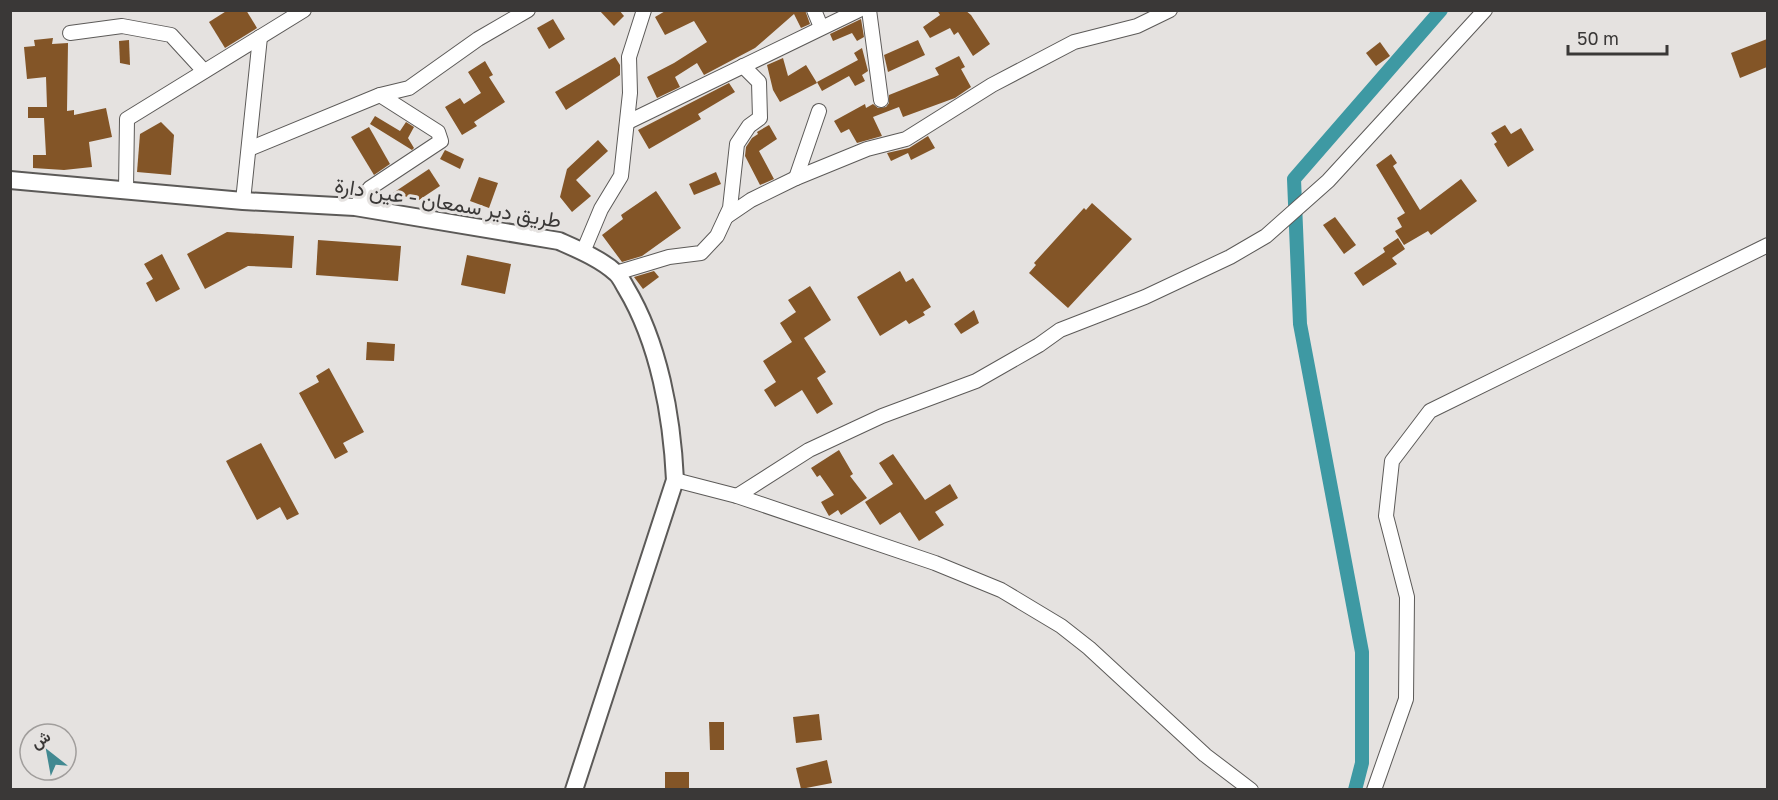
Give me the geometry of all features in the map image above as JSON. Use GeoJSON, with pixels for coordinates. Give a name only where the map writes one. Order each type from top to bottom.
{"type":"FeatureCollection","features":[{"type":"Feature","properties":{"kind":"main road","name":"طريق دير سمعان - عين دارة"},"geometry":{"type":"LineString","coordinates":[[10,180],[243,201],[355,207],[559,241],[583,252],[616,273],[642,316],[664,396],[674,446],[675,480],[574,789]]}},
{"type":"Feature","properties":{"kind":"street"},"geometry":{"type":"LineString","coordinates":[[126,190],[127,119],[304,10]]}},
{"type":"Feature","properties":{"kind":"street"},"geometry":{"type":"LineString","coordinates":[[249,150],[380,95],[409,88],[478,39],[528,10]]}},
{"type":"Feature","properties":{"kind":"street"},"geometry":{"type":"LineString","coordinates":[[583,252],[601,209],[621,176],[628,122],[629,57],[644,10]]}},
{"type":"Feature","properties":{"kind":"street"},"geometry":{"type":"LineString","coordinates":[[814,10],[821,27]]}},
{"type":"Feature","properties":{"kind":"street"},"geometry":{"type":"LineString","coordinates":[[628,122],[859,10]]}},
{"type":"Feature","properties":{"kind":"street"},"geometry":{"type":"LineString","coordinates":[[869,10],[881,100]]}},
{"type":"Feature","properties":{"kind":"street"},"geometry":{"type":"LineString","coordinates":[[726,217],[751,200],[796,178],[867,149],[906,139],[992,85],[1074,42],[1137,26],[1170,10]]}},
{"type":"Feature","properties":{"kind":"street"},"geometry":{"type":"LineString","coordinates":[[737,496],[809,450],[882,416],[976,381],[1039,345],[1060,330],[1145,297],[1230,257],[1266,236],[1344,164],[1481,13]]}},
{"type":"Feature","properties":{"kind":"street"},"geometry":{"type":"LineString","coordinates":[[70,33],[122,26],[171,35],[204,71]]}},
{"type":"Feature","properties":{"kind":"street"},"geometry":{"type":"LineString","coordinates":[[243,201],[260,38]]}},
{"type":"Feature","properties":{"kind":"street"},"geometry":{"type":"LineString","coordinates":[[616,273],[669,257],[701,253],[717,236],[726,217],[735,185],[737,144],[749,126],[760,118],[759,82],[743,66]]}},
{"type":"Feature","properties":{"kind":"street"},"geometry":{"type":"LineString","coordinates":[[355,207],[370,188],[441,141],[438,132],[380,95]]}},
{"type":"Feature","properties":{"kind":"street"},"geometry":{"type":"LineString","coordinates":[[796,178],[819,111]]}},
{"type":"Feature","properties":{"kind":"street"},"geometry":{"type":"LineString","coordinates":[[1374,789],[1406,699],[1407,597],[1386,516],[1392,461],[1430,411],[1767,245]]}},
{"type":"Feature","properties":{"kind":"street"},"geometry":{"type":"LineString","coordinates":[[675,480],[737,496],[968,575],[1032,607],[1089,648],[1205,755],[1251,789]]}},
{"type":"Feature","properties":{"kind":"building"},"geometry":{"type":"Polygon","coordinates":[[[228,10],[246,10],[257,28],[225,48],[209,22],[228,10]]]}},
{"type":"Feature","properties":{"kind":"building"},"geometry":{"type":"Polygon","coordinates":[[[599,10],[619,10],[624,16],[614,26],[599,10]]]}},
{"type":"Feature","properties":{"kind":"building"},"geometry":{"type":"Polygon","coordinates":[[[667,10],[805,10],[810,24],[801,28],[794,14],[755,48],[704,75],[697,63],[675,77],[680,87],[657,98],[647,77],[707,42],[694,21],[665,35],[655,17],[667,10]]]}},
{"type":"Feature","properties":{"kind":"building"},"geometry":{"type":"Polygon","coordinates":[[[937,10],[965,10],[971,15],[990,44],[973,56],[958,32],[954,35],[950,28],[930,38],[923,27],[940,15],[937,10]]]}},
{"type":"Feature","properties":{"kind":"building"},"geometry":{"type":"Polygon","coordinates":[[[553,19],[565,39],[549,49],[537,28],[553,19]]]}},
{"type":"Feature","properties":{"kind":"building"},"geometry":{"type":"Polygon","coordinates":[[[861,19],[864,37],[857,41],[852,33],[833,41],[830,34],[861,19]]]}},
{"type":"Feature","properties":{"kind":"building"},"geometry":{"type":"Polygon","coordinates":[[[53,38],[52,44],[68,43],[67,111],[74,110],[74,115],[106,108],[112,137],[89,142],[92,167],[64,170],[33,168],[33,155],[46,155],[44,118],[28,118],[28,107],[47,107],[46,77],[27,79],[24,47],[35,46],[34,40],[53,38]]]}},
{"type":"Feature","properties":{"kind":"building"},"geometry":{"type":"Polygon","coordinates":[[[1767,39],[1767,67],[1740,78],[1731,53],[1767,39]]]}},
{"type":"Feature","properties":{"kind":"building"},"geometry":{"type":"Polygon","coordinates":[[[129,40],[130,65],[120,63],[119,41],[129,40]]]}},
{"type":"Feature","properties":{"kind":"building"},"geometry":{"type":"Polygon","coordinates":[[[918,40],[925,55],[888,72],[884,55],[918,40]]]}},
{"type":"Feature","properties":{"kind":"building"},"geometry":{"type":"Polygon","coordinates":[[[1380,42],[1390,56],[1376,66],[1366,53],[1380,42]]]}},
{"type":"Feature","properties":{"kind":"building"},"geometry":{"type":"Polygon","coordinates":[[[862,48],[868,71],[862,75],[865,81],[855,86],[849,76],[822,91],[817,82],[858,60],[854,53],[862,48]]]}},
{"type":"Feature","properties":{"kind":"building"},"geometry":{"type":"Polygon","coordinates":[[[959,56],[965,67],[961,69],[971,87],[955,98],[903,117],[899,107],[873,117],[882,136],[857,143],[849,129],[841,133],[834,121],[865,104],[866,108],[873,104],[878,108],[886,107],[889,103],[889,95],[939,75],[935,68],[959,56]]]}},
{"type":"Feature","properties":{"kind":"building"},"geometry":{"type":"Polygon","coordinates":[[[615,57],[620,65],[620,75],[566,110],[555,92],[615,57]]]}},
{"type":"Feature","properties":{"kind":"building"},"geometry":{"type":"Polygon","coordinates":[[[783,58],[788,76],[806,65],[817,83],[780,102],[773,90],[767,65],[783,58]]]}},
{"type":"Feature","properties":{"kind":"building"},"geometry":{"type":"Polygon","coordinates":[[[485,61],[493,75],[489,77],[505,102],[474,122],[477,126],[462,135],[445,107],[460,98],[464,104],[481,93],[468,72],[485,61]]]}},
{"type":"Feature","properties":{"kind":"building"},"geometry":{"type":"Polygon","coordinates":[[[729,83],[735,92],[698,114],[701,119],[649,149],[638,130],[729,83]]]}},
{"type":"Feature","properties":{"kind":"building"},"geometry":{"type":"Polygon","coordinates":[[[375,116],[400,131],[406,122],[414,127],[408,138],[414,148],[412,150],[370,124],[375,116]]]}},
{"type":"Feature","properties":{"kind":"building"},"geometry":{"type":"Polygon","coordinates":[[[161,122],[174,135],[171,175],[137,172],[140,134],[161,122]]]}},
{"type":"Feature","properties":{"kind":"building"},"geometry":{"type":"Polygon","coordinates":[[[769,125],[777,139],[759,151],[774,179],[760,185],[745,156],[746,147],[758,134],[757,132],[769,125]]]}},
{"type":"Feature","properties":{"kind":"building"},"geometry":{"type":"Polygon","coordinates":[[[1505,125],[1511,134],[1521,128],[1534,150],[1508,167],[1494,144],[1497,142],[1491,133],[1505,125]]]}},
{"type":"Feature","properties":{"kind":"building"},"geometry":{"type":"Polygon","coordinates":[[[369,127],[390,164],[374,175],[351,137],[369,127]]]}},
{"type":"Feature","properties":{"kind":"building"},"geometry":{"type":"Polygon","coordinates":[[[928,136],[935,148],[911,160],[908,153],[891,161],[887,153],[909,148],[928,136]]]}},
{"type":"Feature","properties":{"kind":"building"},"geometry":{"type":"Polygon","coordinates":[[[598,140],[608,151],[576,180],[591,196],[572,212],[560,197],[567,169],[598,140]]]}},
{"type":"Feature","properties":{"kind":"building"},"geometry":{"type":"Polygon","coordinates":[[[445,150],[464,159],[460,169],[440,159],[445,150]]]}},
{"type":"Feature","properties":{"kind":"building"},"geometry":{"type":"Polygon","coordinates":[[[1391,154],[1397,163],[1393,166],[1420,210],[1461,179],[1477,201],[1431,235],[1428,231],[1404,245],[1395,231],[1402,227],[1397,218],[1405,213],[1376,165],[1391,154]]]}},
{"type":"Feature","properties":{"kind":"building"},"geometry":{"type":"Polygon","coordinates":[[[429,169],[440,186],[419,200],[393,193],[429,169]]]}},
{"type":"Feature","properties":{"kind":"building"},"geometry":{"type":"Polygon","coordinates":[[[716,172],[721,184],[694,195],[689,184],[716,172]]]}},
{"type":"Feature","properties":{"kind":"building"},"geometry":{"type":"Polygon","coordinates":[[[479,177],[498,183],[489,208],[470,201],[479,177]]]}},
{"type":"Feature","properties":{"kind":"building"},"geometry":{"type":"Polygon","coordinates":[[[656,191],[681,228],[642,256],[622,262],[602,235],[623,219],[621,215],[656,191]]]}},
{"type":"Feature","properties":{"kind":"building"},"geometry":{"type":"Polygon","coordinates":[[[1092,203],[1132,239],[1068,308],[1029,273],[1036,265],[1034,263],[1084,208],[1086,210],[1092,203]]]}},
{"type":"Feature","properties":{"kind":"building"},"geometry":{"type":"Polygon","coordinates":[[[1335,217],[1356,245],[1344,254],[1323,225],[1335,217]]]}},
{"type":"Feature","properties":{"kind":"building"},"geometry":{"type":"Polygon","coordinates":[[[227,232],[294,236],[292,268],[248,266],[205,289],[187,254],[227,232]]]}},
{"type":"Feature","properties":{"kind":"building"},"geometry":{"type":"Polygon","coordinates":[[[1398,238],[1405,249],[1392,258],[1397,264],[1363,286],[1354,273],[1385,252],[1383,248],[1398,238]]]}},
{"type":"Feature","properties":{"kind":"building"},"geometry":{"type":"Polygon","coordinates":[[[318,240],[401,246],[398,281],[316,275],[318,240]]]}},
{"type":"Feature","properties":{"kind":"building"},"geometry":{"type":"Polygon","coordinates":[[[162,254],[180,289],[156,302],[146,283],[153,279],[144,264],[162,254]]]}},
{"type":"Feature","properties":{"kind":"building"},"geometry":{"type":"Polygon","coordinates":[[[467,255],[511,264],[505,294],[461,285],[467,255]]]}},
{"type":"Feature","properties":{"kind":"building"},"geometry":{"type":"Polygon","coordinates":[[[654,271],[659,277],[643,289],[634,277],[654,271]]]}},
{"type":"Feature","properties":{"kind":"building"},"geometry":{"type":"Polygon","coordinates":[[[900,271],[906,282],[913,278],[931,307],[923,312],[925,315],[909,324],[906,320],[880,336],[857,297],[900,271]]]}},
{"type":"Feature","properties":{"kind":"building"},"geometry":{"type":"Polygon","coordinates":[[[810,286],[831,320],[804,338],[826,372],[817,378],[833,404],[817,414],[802,390],[775,407],[764,390],[776,382],[763,361],[792,342],[780,323],[796,312],[788,300],[810,286]]]}},
{"type":"Feature","properties":{"kind":"building"},"geometry":{"type":"Polygon","coordinates":[[[974,310],[979,323],[961,334],[954,324],[974,310]]]}},
{"type":"Feature","properties":{"kind":"building"},"geometry":{"type":"Polygon","coordinates":[[[367,342],[395,344],[394,361],[366,360],[367,342]]]}},
{"type":"Feature","properties":{"kind":"building"},"geometry":{"type":"Polygon","coordinates":[[[329,368],[364,432],[343,443],[348,452],[335,459],[299,393],[319,382],[316,376],[329,368]]]}},
{"type":"Feature","properties":{"kind":"building"},"geometry":{"type":"Polygon","coordinates":[[[261,443],[299,514],[287,520],[280,507],[257,520],[226,461],[261,443]]]}},
{"type":"Feature","properties":{"kind":"building"},"geometry":{"type":"Polygon","coordinates":[[[839,450],[853,474],[850,476],[867,498],[841,515],[838,510],[829,516],[821,502],[834,495],[820,475],[817,477],[811,468],[839,450]]]}},
{"type":"Feature","properties":{"kind":"building"},"geometry":{"type":"Polygon","coordinates":[[[893,454],[925,500],[950,484],[958,498],[935,512],[944,525],[919,541],[900,512],[880,525],[865,502],[893,484],[879,463],[893,454]]]}},
{"type":"Feature","properties":{"kind":"building"},"geometry":{"type":"Polygon","coordinates":[[[819,714],[822,740],[796,743],[793,717],[819,714]]]}},
{"type":"Feature","properties":{"kind":"building"},"geometry":{"type":"Polygon","coordinates":[[[709,722],[724,722],[724,750],[710,750],[709,722]]]}},
{"type":"Feature","properties":{"kind":"building"},"geometry":{"type":"Polygon","coordinates":[[[827,760],[832,783],[801,789],[796,768],[827,760]]]}},
{"type":"Feature","properties":{"kind":"building"},"geometry":{"type":"Polygon","coordinates":[[[665,772],[689,772],[689,789],[665,789],[665,772]]]}},
{"type":"Feature","properties":{"kind":"waterway"},"geometry":{"type":"LineString","coordinates":[[1355,790],[1362,763],[1362,652],[1300,324],[1294,179],[1441,10]]}}]}
